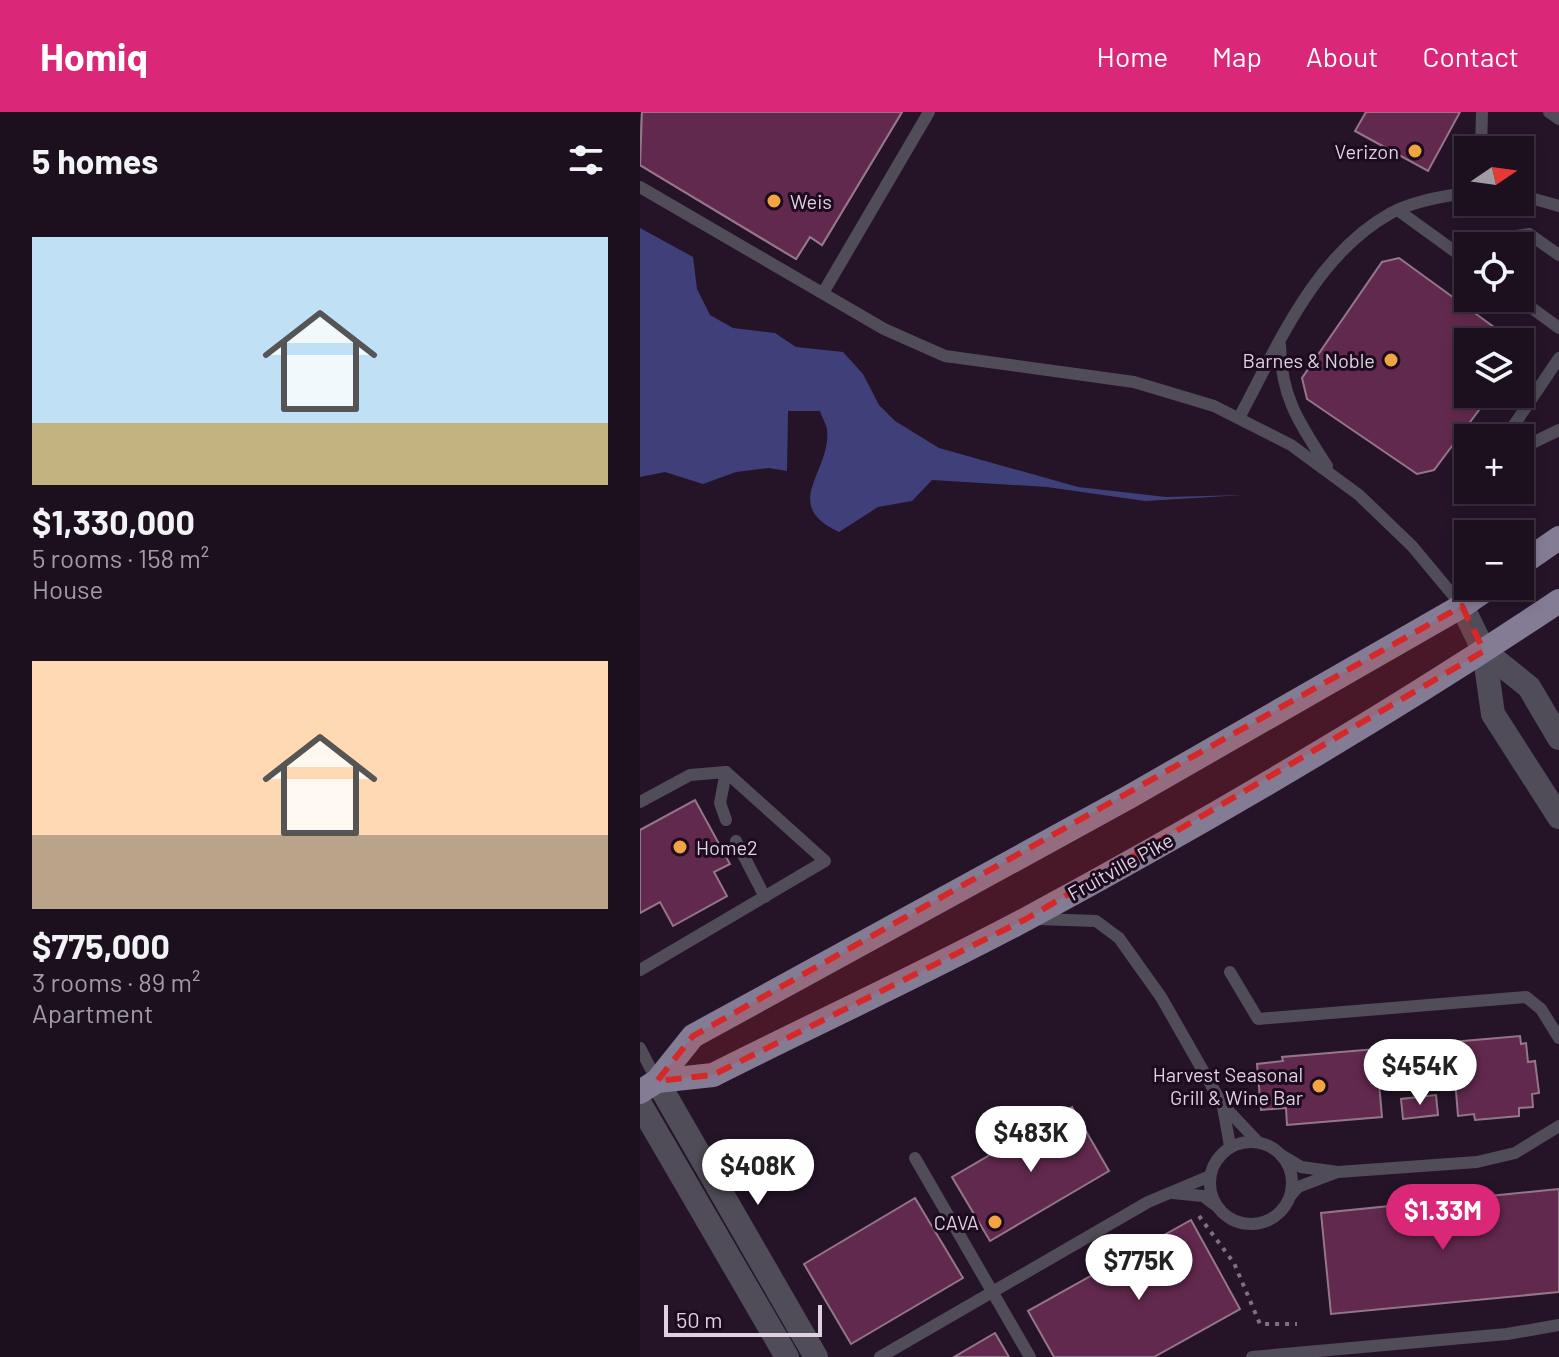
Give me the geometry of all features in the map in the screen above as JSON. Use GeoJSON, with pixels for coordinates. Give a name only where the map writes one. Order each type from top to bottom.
{"type":"FeatureCollection","features":[{"type":"Feature","properties":{"kind":"main road"},"geometry":{"type":"LineString","coordinates":[[1534,555],[1559,538]]}},
{"type":"Feature","properties":{"kind":"main road"},"geometry":{"type":"LineString","coordinates":[[649,1086],[693,1036],[1129,797],[1471,600]]}},
{"type":"Feature","properties":{"kind":"main road","name":"Fruitville Pike"},"geometry":{"type":"LineString","coordinates":[[649,1086],[713,1075],[1026,919],[1214,814],[1484,651],[1559,601]]}},
{"type":"Feature","properties":{"kind":"street"},"geometry":{"type":"LineString","coordinates":[[1462,606],[1484,651],[1493,714],[1559,817]]}},
{"type":"Feature","properties":{"kind":"street"},"geometry":{"type":"LineString","coordinates":[[1484,651],[1529,687],[1559,738]]}},
{"type":"Feature","properties":{"kind":"street"},"geometry":{"type":"LineString","coordinates":[[649,1086],[816,1357]]}},
{"type":"Feature","properties":{"kind":"street"},"geometry":{"type":"LineString","coordinates":[[640,1104],[787,1357]]}},
{"type":"Feature","properties":{"kind":"lane"},"geometry":{"type":"LineString","coordinates":[[823,293],[929,112]]}},
{"type":"Feature","properties":{"kind":"lane"},"geometry":{"type":"LineString","coordinates":[[1481,136],[1482,112]]}},
{"type":"Feature","properties":{"kind":"lane"},"geometry":{"type":"LineString","coordinates":[[1549,112],[1559,119]]}},
{"type":"Feature","properties":{"kind":"lane"},"geometry":{"type":"LineString","coordinates":[[640,187],[884,329],[945,356],[1134,382],[1214,406],[1239,418],[1291,445],[1330,471],[1412,546],[1462,606]]}},
{"type":"Feature","properties":{"kind":"lane"},"geometry":{"type":"LineString","coordinates":[[1239,418],[1300,304],[1342,252],[1399,211],[1435,198],[1454,195]]}},
{"type":"Feature","properties":{"kind":"lane"},"geometry":{"type":"LineString","coordinates":[[1534,199],[1559,206]]}},
{"type":"Feature","properties":{"kind":"lane"},"geometry":{"type":"LineString","coordinates":[[1399,211],[1454,251]]}},
{"type":"Feature","properties":{"kind":"lane"},"geometry":{"type":"LineString","coordinates":[[1534,238],[1559,255]]}},
{"type":"Feature","properties":{"kind":"lane"},"geometry":{"type":"LineString","coordinates":[[1534,310],[1559,328]]}},
{"type":"Feature","properties":{"kind":"lane"},"geometry":{"type":"LineString","coordinates":[[1280,341],[1281,378],[1294,416],[1330,471]]}},
{"type":"Feature","properties":{"kind":"lane"},"geometry":{"type":"LineString","coordinates":[[1559,358],[1514,425],[1517,436],[1528,445],[1559,430]]}},
{"type":"Feature","properties":{"kind":"lane"},"geometry":{"type":"LineString","coordinates":[[726,772],[720,803],[726,820]]}},
{"type":"Feature","properties":{"kind":"lane"},"geometry":{"type":"LineString","coordinates":[[640,802],[690,775],[726,772],[825,861],[640,970]]}},
{"type":"Feature","properties":{"kind":"lane"},"geometry":{"type":"LineString","coordinates":[[736,841],[765,897]]}},
{"type":"Feature","properties":{"kind":"lane"},"geometry":{"type":"LineString","coordinates":[[1026,919],[1096,921],[1128,949],[1168,1010],[1222,1104],[1257,1141],[1301,1167],[1338,1172],[1477,1162],[1515,1153],[1559,1126]]}},
{"type":"Feature","properties":{"kind":"lane"},"geometry":{"type":"LineString","coordinates":[[1230,972],[1258,1019],[1526,997],[1541,1009],[1559,1038]]}},
{"type":"Feature","properties":{"kind":"lane"},"geometry":{"type":"LineString","coordinates":[[640,1048],[649,1086]]}},
{"type":"Feature","properties":{"kind":"lane"},"geometry":{"type":"LineString","coordinates":[[1222,1104],[1230,1146]]}},
{"type":"Feature","properties":{"kind":"lane"},"geometry":{"type":"LineString","coordinates":[[1215,1205],[1210,1176],[1220,1154],[1230,1146],[1257,1141]]}},
{"type":"Feature","properties":{"kind":"lane"},"geometry":{"type":"LineString","coordinates":[[1281,1155],[1291,1174],[1290,1196]]}},
{"type":"Feature","properties":{"kind":"lane"},"geometry":{"type":"LineString","coordinates":[[915,1158],[1030,1357]]}},
{"type":"Feature","properties":{"kind":"lane"},"geometry":{"type":"LineString","coordinates":[[1170,1193],[1203,1196],[1236,1222],[1249,1225],[1274,1217],[1298,1187],[1338,1172]]}},
{"type":"Feature","properties":{"kind":"lane"},"geometry":{"type":"LineString","coordinates":[[880,1357],[1148,1202],[1210,1176]]}},
{"type":"Feature","properties":{"kind":"lane"},"geometry":{"type":"LineString","coordinates":[[1252,1357],[1507,1334],[1559,1325]]}},
{"type":"Feature","properties":{"kind":"path"},"geometry":{"type":"LineString","coordinates":[[1197,1212],[1234,1263],[1260,1324],[1297,1324]]}},
{"type":"Feature","properties":{"kind":"highlighted area"},"geometry":{"type":"Polygon","coordinates":[[[1462,606],[1484,651],[1026,919],[713,1075],[657,1081],[693,1036],[1462,606]]]}},
{"type":"Feature","properties":{"kind":"shaded area"},"geometry":{"type":"Polygon","coordinates":[[[640,228],[693,257],[697,289],[710,315],[733,328],[775,333],[796,347],[843,352],[863,374],[879,405],[895,421],[939,448],[1078,487],[1166,497],[1244,495],[1145,501],[1047,487],[932,480],[912,501],[878,507],[839,532],[821,521],[813,510],[810,498],[826,445],[827,429],[820,411],[788,411],[787,471],[769,468],[736,472],[703,484],[665,472],[640,477],[640,228]]]}},
{"type":"Feature","properties":{"kind":"building","name":"Weis"},"geometry":{"type":"Polygon","coordinates":[[[642,112],[902,112],[822,245],[810,237],[796,259],[640,165],[642,112]]]}},
{"type":"Feature","properties":{"kind":"building","name":"Weis"},"geometry":{"type":"Polygon","coordinates":[[[642,112],[902,112],[822,245],[810,237],[796,259],[640,165],[642,112]]]}},
{"type":"Feature","properties":{"kind":"building","name":"Verizon"},"geometry":{"type":"Polygon","coordinates":[[[1366,112],[1460,112],[1428,171],[1355,131],[1366,112]]]}},
{"type":"Feature","properties":{"kind":"building","name":"Barnes & Noble"},"geometry":{"type":"Polygon","coordinates":[[[1399,258],[1454,298],[1454,312],[1473,312],[1495,328],[1454,328],[1454,408],[1480,408],[1468,424],[1454,424],[1454,443],[1434,470],[1417,474],[1307,399],[1302,378],[1382,262],[1399,258]]]}},
{"type":"Feature","properties":{"kind":"building","name":"Home2"},"geometry":{"type":"Polygon","coordinates":[[[695,800],[730,864],[714,872],[727,896],[673,926],[660,902],[640,913],[640,830],[695,800]]]}},
{"type":"Feature","properties":{"kind":"building"},"geometry":{"type":"Polygon","coordinates":[[[1520,1036],[1521,1044],[1526,1043],[1528,1062],[1535,1061],[1539,1093],[1532,1094],[1533,1107],[1519,1108],[1519,1116],[1475,1120],[1474,1114],[1458,1116],[1452,1042],[1520,1036]]]}},
{"type":"Feature","properties":{"kind":"building","name":"Harvest Seasonal Grill & Wine Bar"},"geometry":{"type":"Polygon","coordinates":[[[1376,1049],[1382,1117],[1287,1125],[1286,1108],[1261,1110],[1257,1064],[1283,1061],[1282,1057],[1376,1049]]]}},
{"type":"Feature","properties":{"kind":"building"},"geometry":{"type":"Polygon","coordinates":[[[1436,1095],[1438,1115],[1403,1119],[1401,1099],[1436,1095]]]}},
{"type":"Feature","properties":{"kind":"building"},"geometry":{"type":"Polygon","coordinates":[[[1072,1107],[1109,1171],[990,1241],[952,1177],[1072,1107]]]}},
{"type":"Feature","properties":{"kind":"building"},"geometry":{"type":"Polygon","coordinates":[[[1559,1189],[1559,1292],[1331,1314],[1321,1213],[1559,1189]]]}},
{"type":"Feature","properties":{"kind":"building"},"geometry":{"type":"Polygon","coordinates":[[[915,1198],[963,1278],[851,1344],[804,1264],[915,1198]]]}},
{"type":"Feature","properties":{"kind":"building"},"geometry":{"type":"Polygon","coordinates":[[[1191,1220],[1240,1309],[1154,1357],[1054,1357],[1028,1311],[1191,1220]]]}},
{"type":"Feature","properties":{"kind":"building"},"geometry":{"type":"Polygon","coordinates":[[[995,1333],[1009,1357],[954,1357],[995,1333]]]}},
{"type":"Feature","properties":{"kind":"place","name":"Verizon"},"geometry":{"type":"Point","coordinates":[1415,151]}},
{"type":"Feature","properties":{"kind":"place","name":"Weis"},"geometry":{"type":"Point","coordinates":[774,201]}},
{"type":"Feature","properties":{"kind":"place","name":"Barnes & Noble"},"geometry":{"type":"Point","coordinates":[1391,360]}},
{"type":"Feature","properties":{"kind":"place","name":"Home2"},"geometry":{"type":"Point","coordinates":[680,847]}},
{"type":"Feature","properties":{"kind":"place","name":"Harvest Seasonal Grill & Wine Bar"},"geometry":{"type":"Point","coordinates":[1319,1086]}},
{"type":"Feature","properties":{"kind":"place","name":"CAVA"},"geometry":{"type":"Point","coordinates":[995,1222]}}]}
